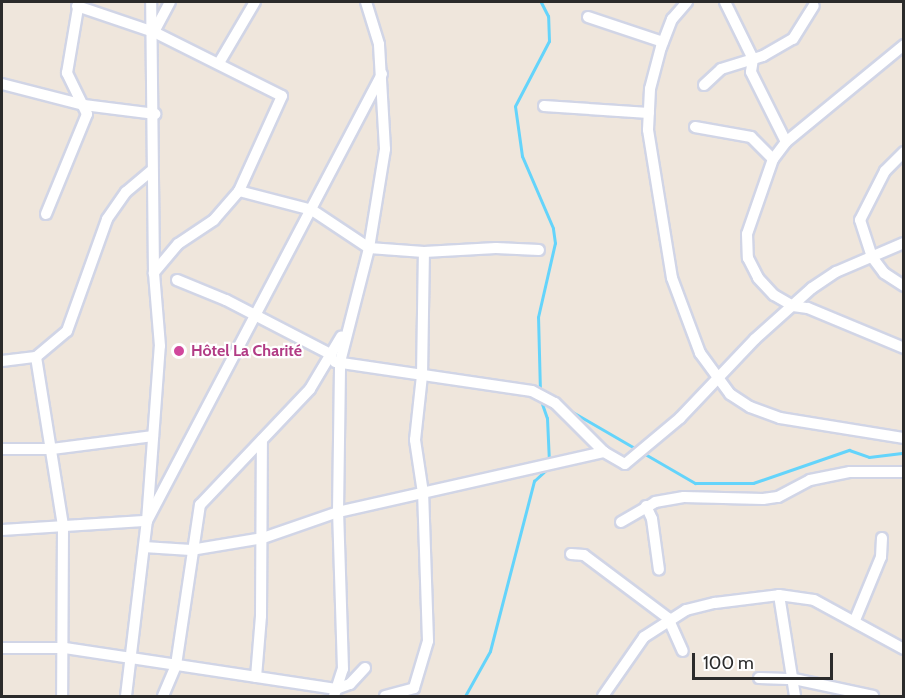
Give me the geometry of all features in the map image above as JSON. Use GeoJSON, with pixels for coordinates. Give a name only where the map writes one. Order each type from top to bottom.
{"type":"FeatureCollection","features":[{"type":"Feature","properties":{"kind":"street"},"geometry":{"type":"LineString","coordinates":[[126,696],[147,521],[160,346],[154,273],[152,170],[155,114],[154,32],[151,2]]}},
{"type":"Feature","properties":{"kind":"street"},"geometry":{"type":"LineString","coordinates":[[154,32],[170,2]]}},
{"type":"Feature","properties":{"kind":"street"},"geometry":{"type":"LineString","coordinates":[[219,63],[255,2]]}},
{"type":"Feature","properties":{"kind":"street"},"geometry":{"type":"LineString","coordinates":[[163,696],[176,665],[191,550],[200,505],[334,360],[350,318],[369,248],[385,149],[379,44],[366,2]]}},
{"type":"Feature","properties":{"kind":"street"},"geometry":{"type":"LineString","coordinates":[[687,2],[672,19],[663,42],[650,89],[649,112],[655,186],[672,278],[700,353],[717,380],[750,408],[780,418],[903,438]]}},
{"type":"Feature","properties":{"kind":"street"},"geometry":{"type":"LineString","coordinates":[[725,2],[753,59],[751,72],[786,142]]}},
{"type":"Feature","properties":{"kind":"street"},"geometry":{"type":"LineString","coordinates":[[46,214],[85,124],[84,105],[67,73],[78,4],[154,32],[282,96],[239,191],[214,220],[177,244],[154,273]]}},
{"type":"Feature","properties":{"kind":"street"},"geometry":{"type":"LineString","coordinates":[[704,86],[721,69],[753,59],[793,39],[814,6]]}},
{"type":"Feature","properties":{"kind":"street"},"geometry":{"type":"LineString","coordinates":[[588,17],[663,42]]}},
{"type":"Feature","properties":{"kind":"street"},"geometry":{"type":"LineString","coordinates":[[903,45],[786,142],[773,159],[747,234],[748,258],[758,278],[793,306],[808,308],[903,348]]}},
{"type":"Feature","properties":{"kind":"street"},"geometry":{"type":"LineString","coordinates":[[147,521],[382,73]]}},
{"type":"Feature","properties":{"kind":"street"},"geometry":{"type":"LineString","coordinates":[[2,84],[84,105],[155,114]]}},
{"type":"Feature","properties":{"kind":"street"},"geometry":{"type":"LineString","coordinates":[[544,106],[649,112]]}},
{"type":"Feature","properties":{"kind":"street"},"geometry":{"type":"LineString","coordinates":[[695,127],[751,136],[773,159]]}},
{"type":"Feature","properties":{"kind":"street"},"geometry":{"type":"LineString","coordinates":[[903,152],[885,171],[860,220],[872,257],[884,273],[903,286]]}},
{"type":"Feature","properties":{"kind":"street"},"geometry":{"type":"LineString","coordinates":[[2,361],[36,357],[67,331],[107,219],[126,192],[152,170]]}},
{"type":"Feature","properties":{"kind":"street"},"geometry":{"type":"LineString","coordinates":[[239,191],[312,210],[369,248],[424,252],[496,248],[539,250]]}},
{"type":"Feature","properties":{"kind":"street"},"geometry":{"type":"LineString","coordinates":[[177,280],[256,315],[334,360],[422,376],[532,391],[555,403],[604,453],[625,464],[680,418],[793,306],[836,272],[903,243]]}},
{"type":"Feature","properties":{"kind":"street"},"geometry":{"type":"LineString","coordinates":[[385,696],[414,688],[428,641],[423,493],[415,440],[422,376],[424,252]]}},
{"type":"Feature","properties":{"kind":"street"},"geometry":{"type":"LineString","coordinates":[[36,357],[63,526],[65,648],[62,696]]}},
{"type":"Feature","properties":{"kind":"street"},"geometry":{"type":"LineString","coordinates":[[334,360],[344,669],[335,693]]}},
{"type":"Feature","properties":{"kind":"street"},"geometry":{"type":"LineString","coordinates":[[2,449],[52,449],[153,436]]}},
{"type":"Feature","properties":{"kind":"street"},"geometry":{"type":"LineString","coordinates":[[256,677],[263,538],[262,440]]}},
{"type":"Feature","properties":{"kind":"street"},"geometry":{"type":"LineString","coordinates":[[144,547],[191,550],[263,538],[338,512],[604,453]]}},
{"type":"Feature","properties":{"kind":"street"},"geometry":{"type":"LineString","coordinates":[[621,522],[646,506],[684,497],[770,498],[810,480],[850,472],[903,472]]}},
{"type":"Feature","properties":{"kind":"street"},"geometry":{"type":"LineString","coordinates":[[646,506],[652,519],[659,570]]}},
{"type":"Feature","properties":{"kind":"street"},"geometry":{"type":"LineString","coordinates":[[2,530],[147,521]]}},
{"type":"Feature","properties":{"kind":"street"},"geometry":{"type":"LineString","coordinates":[[855,620],[881,557],[882,538]]}},
{"type":"Feature","properties":{"kind":"street"},"geometry":{"type":"LineString","coordinates":[[571,554],[584,555],[668,618],[682,651]]}},
{"type":"Feature","properties":{"kind":"street"},"geometry":{"type":"LineString","coordinates":[[779,596],[795,696]]}},
{"type":"Feature","properties":{"kind":"street"},"geometry":{"type":"LineString","coordinates":[[603,696],[644,637],[668,618],[715,603],[779,596],[813,600],[855,620],[903,649]]}},
{"type":"Feature","properties":{"kind":"street"},"geometry":{"type":"LineString","coordinates":[[2,648],[65,648],[256,677],[335,693],[350,684],[365,668]]}},
{"type":"Feature","properties":{"kind":"street"},"geometry":{"type":"LineString","coordinates":[[759,678],[794,680],[873,696]]}},
{"type":"Feature","properties":{"kind":"waterway"},"geometry":{"type":"LineString","coordinates":[[540,392],[538,317],[555,243],[553,228],[522,156],[515,106],[549,41],[548,16],[541,2]]}},
{"type":"Feature","properties":{"kind":"waterway"},"geometry":{"type":"LineString","coordinates":[[540,398],[547,418],[549,462]]}},
{"type":"Feature","properties":{"kind":"waterway"},"geometry":{"type":"LineString","coordinates":[[569,410],[695,483],[753,483],[849,450],[869,457],[904,453]]}},
{"type":"Feature","properties":{"kind":"waterway"},"geometry":{"type":"LineString","coordinates":[[465,696],[490,651],[534,481],[548,468]]}},
{"type":"Feature","properties":{"kind":"place","name":"Hôtel La Charité"},"geometry":{"type":"Point","coordinates":[179,351]}}]}
